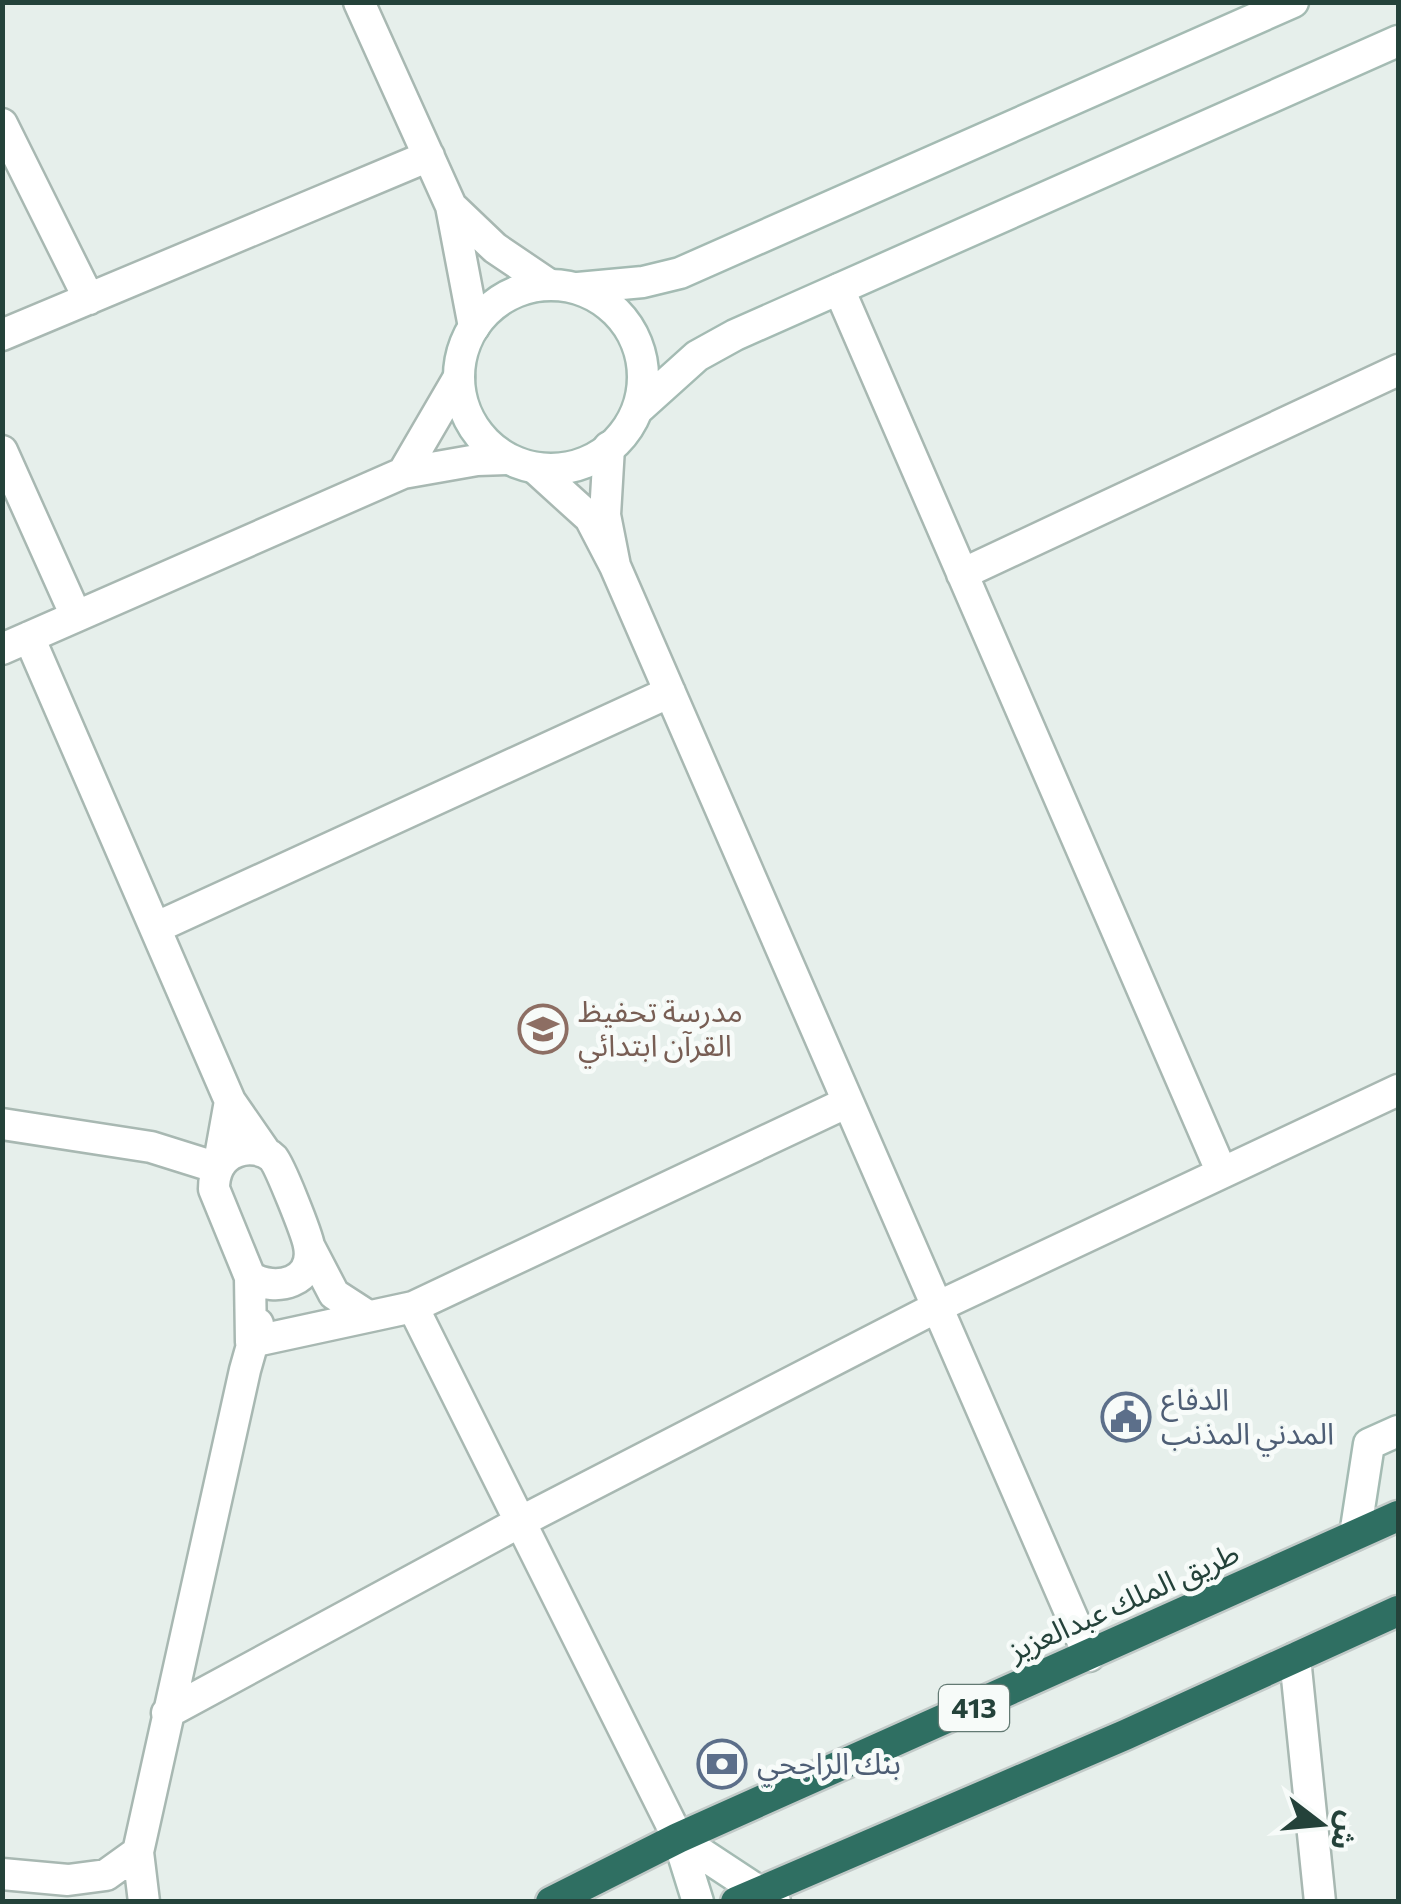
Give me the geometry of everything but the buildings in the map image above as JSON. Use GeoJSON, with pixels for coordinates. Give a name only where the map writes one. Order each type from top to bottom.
{"type":"FeatureCollection","features":[{"type":"Feature","properties":{"kind":"highway","name":"طريق الملك عبدالعزيز"},"geometry":{"type":"LineString","coordinates":[[551,1902],[678,1838],[1398,1516]]}},
{"type":"Feature","properties":{"kind":"highway"},"geometry":{"type":"LineString","coordinates":[[757,1898],[1398,1611]]}},
{"type":"Feature","properties":{"kind":"street"},"geometry":{"type":"LineString","coordinates":[[360,2],[450,206],[474,327]]}},
{"type":"Feature","properties":{"kind":"street"},"geometry":{"type":"LineString","coordinates":[[1274,6],[680,273],[643,282],[519,290],[494,304],[474,327],[462,354],[460,376],[466,412],[482,439],[507,458],[536,468],[568,468],[597,457],[621,437],[637,410],[696,356],[1398,41]]}},
{"type":"Feature","properties":{"kind":"street"},"geometry":{"type":"LineString","coordinates":[[2,124],[88,299]]}},
{"type":"Feature","properties":{"kind":"street"},"geometry":{"type":"LineString","coordinates":[[2,335],[428,156]]}},
{"type":"Feature","properties":{"kind":"street"},"geometry":{"type":"LineString","coordinates":[[450,206],[494,248],[563,286],[604,301],[625,322],[639,348],[643,379],[637,410]]}},
{"type":"Feature","properties":{"kind":"street"},"geometry":{"type":"LineString","coordinates":[[839,289],[1222,1173]]}},
{"type":"Feature","properties":{"kind":"street"},"geometry":{"type":"LineString","coordinates":[[962,574],[1398,370]]}},
{"type":"Feature","properties":{"kind":"street"},"geometry":{"type":"LineString","coordinates":[[403,473],[460,376]]}},
{"type":"Feature","properties":{"kind":"street"},"geometry":{"type":"LineString","coordinates":[[609,447],[605,515],[615,566]]}},
{"type":"Feature","properties":{"kind":"street"},"geometry":{"type":"LineString","coordinates":[[2,451],[76,616]]}},
{"type":"Feature","properties":{"kind":"street"},"geometry":{"type":"LineString","coordinates":[[368,1316],[334,1294],[309,1246],[275,1160],[230,1101],[155,928],[16,643],[403,473],[507,458]]}},
{"type":"Feature","properties":{"kind":"street"},"geometry":{"type":"LineString","coordinates":[[536,468],[590,518],[615,566],[1090,1656]]}},
{"type":"Feature","properties":{"kind":"street"},"geometry":{"type":"LineString","coordinates":[[155,928],[670,692]]}},
{"type":"Feature","properties":{"kind":"street"},"geometry":{"type":"LineString","coordinates":[[167,1714],[520,1522],[937,1307],[1398,1090]]}},
{"type":"Feature","properties":{"kind":"street"},"geometry":{"type":"LineString","coordinates":[[230,1101],[214,1189],[250,1277],[251,1342]]}},
{"type":"Feature","properties":{"kind":"street"},"geometry":{"type":"LineString","coordinates":[[251,1342],[413,1307],[848,1102]]}},
{"type":"Feature","properties":{"kind":"street"},"geometry":{"type":"LineString","coordinates":[[2,1124],[150,1147],[218,1168]]}},
{"type":"Feature","properties":{"kind":"street"},"geometry":{"type":"LineString","coordinates":[[218,1168],[225,1158],[244,1149],[266,1153]]}},
{"type":"Feature","properties":{"kind":"street"},"geometry":{"type":"LineString","coordinates":[[144,1902],[138,1852],[251,1342],[265,1307],[304,1270],[309,1246]]}},
{"type":"Feature","properties":{"kind":"street"},"geometry":{"type":"LineString","coordinates":[[250,1277],[272,1286],[284,1285]]}},
{"type":"Feature","properties":{"kind":"street"},"geometry":{"type":"LineString","coordinates":[[413,1307],[678,1838],[698,1902]]}},
{"type":"Feature","properties":{"kind":"street"},"geometry":{"type":"LineString","coordinates":[[1355,1536],[1369,1444],[1398,1431]]}},
{"type":"Feature","properties":{"kind":"street"},"geometry":{"type":"LineString","coordinates":[[1295,1658],[1320,1902]]}},
{"type":"Feature","properties":{"kind":"street"},"geometry":{"type":"LineString","coordinates":[[678,1838],[757,1898]]}},
{"type":"Feature","properties":{"kind":"street"},"geometry":{"type":"LineString","coordinates":[[2,1874],[68,1880],[106,1875],[138,1852]]}},
{"type":"Feature","properties":{"kind":"place","name":"مدرسة تحفيظ القرآن ابتدائي"},"geometry":{"type":"Point","coordinates":[543,1029]}},
{"type":"Feature","properties":{"kind":"place","name":"الدفاع المدني المذنب"},"geometry":{"type":"Point","coordinates":[1126,1417]}},
{"type":"Feature","properties":{"kind":"place","name":"بنك الراجحي"},"geometry":{"type":"Point","coordinates":[722,1764]}}]}
